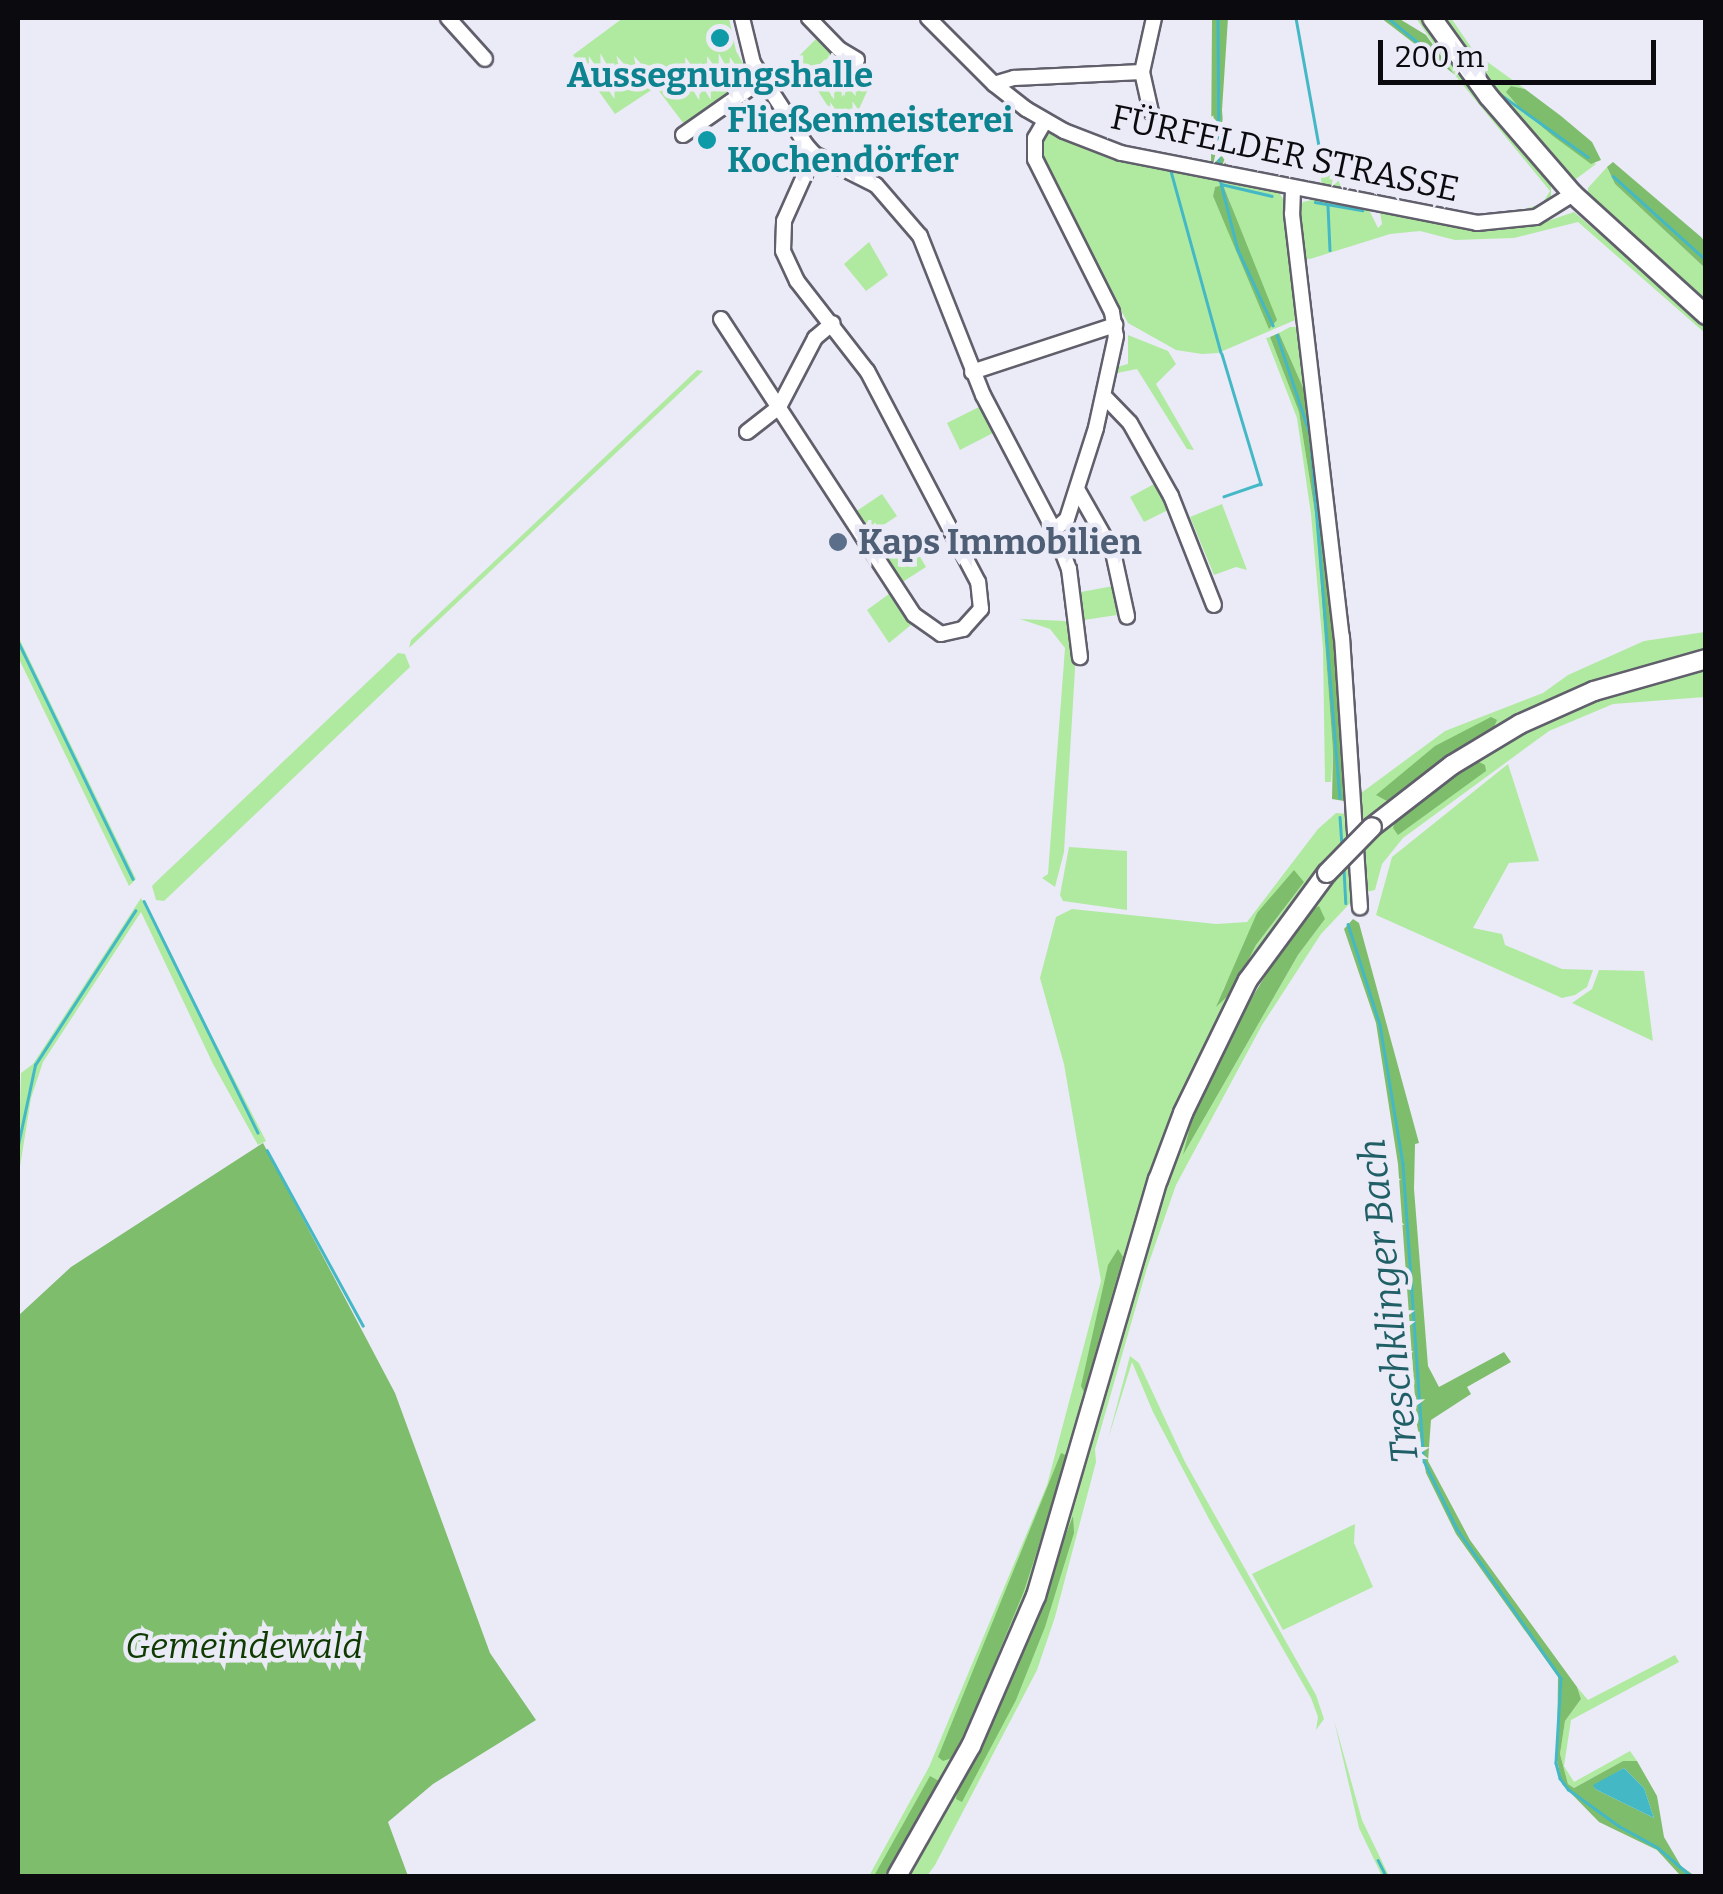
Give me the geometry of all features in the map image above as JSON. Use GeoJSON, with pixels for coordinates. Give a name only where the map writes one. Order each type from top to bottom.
{"type":"FeatureCollection","features":[{"type":"Feature","properties":{"kind":"main road"},"geometry":{"type":"LineString","coordinates":[[1432,18],[1489,97],[1572,194],[1706,315]]}},
{"type":"Feature","properties":{"kind":"main road"},"geometry":{"type":"LineString","coordinates":[[897,1876],[984,1720],[1036,1596],[1158,1180],[1183,1113],[1248,980],[1326,872],[1372,827],[1452,764],[1520,724],[1594,691],[1706,659]]}},
{"type":"Feature","properties":{"kind":"street"},"geometry":{"type":"LineString","coordinates":[[448,18],[486,60]]}},
{"type":"Feature","properties":{"kind":"street"},"geometry":{"type":"LineString","coordinates":[[742,18],[748,52],[814,154],[876,185],[908,218],[938,272],[972,372],[1054,530],[1076,602],[1080,657]]}},
{"type":"Feature","properties":{"kind":"street"},"geometry":{"type":"LineString","coordinates":[[810,18],[839,48],[857,60]]}},
{"type":"Feature","properties":{"kind":"street","name":"FÜRFELDER STRASSE"},"geometry":{"type":"LineString","coordinates":[[928,18],[994,84],[1045,121],[1121,153],[1477,223],[1536,217],[1572,194]]}},
{"type":"Feature","properties":{"kind":"street","name":"FÜRFELDER STRASSE"},"geometry":{"type":"LineString","coordinates":[[1151,112],[1142,72],[1154,18]]}},
{"type":"Feature","properties":{"kind":"street","name":"FÜRFELDER STRASSE"},"geometry":{"type":"LineString","coordinates":[[994,84],[1014,78],[1142,72]]}},
{"type":"Feature","properties":{"kind":"street"},"geometry":{"type":"LineString","coordinates":[[683,135],[763,79]]}},
{"type":"Feature","properties":{"kind":"street"},"geometry":{"type":"LineString","coordinates":[[1045,121],[1034,138],[1035,159],[1115,325],[1114,356],[1077,489],[1066,519],[1054,530]]}},
{"type":"Feature","properties":{"kind":"street"},"geometry":{"type":"LineString","coordinates":[[721,319],[922,625],[941,634],[964,630],[981,609],[983,594],[978,582],[867,372],[797,280],[784,251],[784,221],[814,154]]}},
{"type":"Feature","properties":{"kind":"street"},"geometry":{"type":"LineString","coordinates":[[1293,189],[1292,214],[1342,636],[1360,906]]}},
{"type":"Feature","properties":{"kind":"street"},"geometry":{"type":"LineString","coordinates":[[747,432],[779,407],[815,338],[832,324]]}},
{"type":"Feature","properties":{"kind":"street"},"geometry":{"type":"LineString","coordinates":[[972,372],[1115,325]]}},
{"type":"Feature","properties":{"kind":"street"},"geometry":{"type":"LineString","coordinates":[[1104,396],[1122,412],[1164,484],[1190,535],[1214,606]]}},
{"type":"Feature","properties":{"kind":"street"},"geometry":{"type":"LineString","coordinates":[[1077,489],[1113,552],[1127,616]]}},
{"type":"Feature","properties":{"kind":"green space"},"geometry":{"type":"Polygon","coordinates":[[[623,18],[729,18],[736,51],[753,81],[687,128],[656,87],[615,114],[573,55],[623,18]]]}},
{"type":"Feature","properties":{"kind":"green space"},"geometry":{"type":"Polygon","coordinates":[[[1212,18],[1228,18],[1222,110],[1226,167],[1211,164],[1212,18]]]}},
{"type":"Feature","properties":{"kind":"green space"},"geometry":{"type":"Polygon","coordinates":[[[1381,18],[1398,18],[1426,35],[1454,74],[1381,18]]]}},
{"type":"Feature","properties":{"kind":"green space"},"geometry":{"type":"Polygon","coordinates":[[[1416,18],[1423,18],[1500,126],[1551,183],[1551,197],[1544,207],[1514,218],[1477,220],[1211,168],[1211,164],[1322,186],[1318,157],[1329,154],[1342,189],[1348,191],[1461,214],[1506,214],[1542,204],[1550,191],[1454,74],[1416,18]]]}},
{"type":"Feature","properties":{"kind":"green space"},"geometry":{"type":"Polygon","coordinates":[[[1437,18],[1451,18],[1475,53],[1525,89],[1511,86],[1518,106],[1596,164],[1572,182],[1539,148],[1437,18]]]}},
{"type":"Feature","properties":{"kind":"green space"},"geometry":{"type":"Polygon","coordinates":[[[819,36],[834,51],[811,77],[799,56],[819,36]]]}},
{"type":"Feature","properties":{"kind":"green space"},"geometry":{"type":"Polygon","coordinates":[[[838,52],[869,87],[854,120],[827,105],[813,83],[838,52]]]}},
{"type":"Feature","properties":{"kind":"green space"},"geometry":{"type":"Polygon","coordinates":[[[1511,86],[1525,89],[1561,116],[1592,142],[1601,160],[1591,164],[1553,136],[1506,92],[1511,86]]]}},
{"type":"Feature","properties":{"kind":"green space"},"geometry":{"type":"Polygon","coordinates":[[[1051,133],[1279,192],[1287,206],[1300,318],[1218,353],[1202,354],[1176,350],[1128,323],[1041,164],[1041,139],[1051,133]],[[1223,186],[1215,187],[1213,196],[1270,328],[1223,186]]]}},
{"type":"Feature","properties":{"kind":"green space"},"geometry":{"type":"Polygon","coordinates":[[[1613,162],[1701,237],[1705,242],[1705,268],[1615,184],[1607,167],[1613,162]]]}},
{"type":"Feature","properties":{"kind":"green space"},"geometry":{"type":"Polygon","coordinates":[[[1607,167],[1615,184],[1705,268],[1705,306],[1588,199],[1588,188],[1607,167]]]}},
{"type":"Feature","properties":{"kind":"green space"},"geometry":{"type":"Polygon","coordinates":[[[1223,185],[1277,320],[1269,329],[1213,196],[1215,187],[1223,185]]]}},
{"type":"Feature","properties":{"kind":"green space"},"geometry":{"type":"Polygon","coordinates":[[[1316,199],[1368,208],[1378,228],[1382,224],[1380,212],[1477,230],[1539,224],[1574,212],[1705,324],[1705,333],[1578,222],[1514,238],[1455,240],[1420,231],[1390,234],[1310,259],[1302,258],[1296,214],[1303,202],[1316,199]]]}},
{"type":"Feature","properties":{"kind":"green space"},"geometry":{"type":"Polygon","coordinates":[[[869,242],[888,275],[866,291],[844,264],[869,242]]]}},
{"type":"Feature","properties":{"kind":"green space"},"geometry":{"type":"Polygon","coordinates":[[[1299,327],[1312,408],[1279,333],[1299,327]]]}},
{"type":"Feature","properties":{"kind":"green space"},"geometry":{"type":"Polygon","coordinates":[[[1279,333],[1312,408],[1333,584],[1349,796],[1344,801],[1332,799],[1333,751],[1316,519],[1299,412],[1270,337],[1279,333]]]}},
{"type":"Feature","properties":{"kind":"green space"},"geometry":{"type":"Polygon","coordinates":[[[1128,335],[1168,351],[1176,364],[1156,384],[1194,450],[1187,449],[1137,369],[1117,373],[1117,367],[1128,364],[1128,335]]]}},
{"type":"Feature","properties":{"kind":"green space"},"geometry":{"type":"Polygon","coordinates":[[[1270,337],[1299,412],[1316,519],[1333,751],[1331,782],[1325,782],[1323,648],[1311,514],[1297,418],[1266,338],[1270,337]]]}},
{"type":"Feature","properties":{"kind":"green space"},"geometry":{"type":"Polygon","coordinates":[[[697,370],[703,371],[409,648],[411,640],[697,370]]]}},
{"type":"Feature","properties":{"kind":"green space"},"geometry":{"type":"Polygon","coordinates":[[[979,407],[993,433],[960,450],[947,423],[979,407]]]}},
{"type":"Feature","properties":{"kind":"green space"},"geometry":{"type":"Polygon","coordinates":[[[1156,483],[1170,509],[1144,522],[1130,497],[1156,483]]]}},
{"type":"Feature","properties":{"kind":"green space"},"geometry":{"type":"Polygon","coordinates":[[[882,494],[897,516],[870,534],[855,512],[882,494]]]}},
{"type":"Feature","properties":{"kind":"green space"},"geometry":{"type":"Polygon","coordinates":[[[1222,504],[1247,570],[1236,567],[1214,575],[1190,517],[1222,504]]]}},
{"type":"Feature","properties":{"kind":"green space"},"geometry":{"type":"Polygon","coordinates":[[[912,543],[926,567],[901,583],[887,560],[912,543]]]}},
{"type":"Feature","properties":{"kind":"green space"},"geometry":{"type":"Polygon","coordinates":[[[1113,586],[1117,615],[1084,620],[1081,592],[1113,586]]]}},
{"type":"Feature","properties":{"kind":"green space"},"geometry":{"type":"Polygon","coordinates":[[[889,594],[911,625],[889,643],[867,610],[889,594]]]}},
{"type":"Feature","properties":{"kind":"green space"},"geometry":{"type":"Polygon","coordinates":[[[1020,619],[1065,621],[1072,629],[1076,653],[1064,852],[1055,887],[1042,878],[1048,874],[1065,648],[1050,629],[1020,619]]]}},
{"type":"Feature","properties":{"kind":"green space"},"geometry":{"type":"Polygon","coordinates":[[[1705,632],[1705,654],[1659,663],[1562,697],[1358,827],[1357,796],[1445,731],[1543,693],[1568,675],[1644,641],[1705,632]]]}},
{"type":"Feature","properties":{"kind":"green space"},"geometry":{"type":"Polygon","coordinates":[[[18,636],[136,879],[129,886],[18,657],[18,636]]]}},
{"type":"Feature","properties":{"kind":"green space"},"geometry":{"type":"Polygon","coordinates":[[[398,653],[405,654],[410,667],[164,901],[156,900],[152,886],[398,653]]]}},
{"type":"Feature","properties":{"kind":"green space"},"geometry":{"type":"Polygon","coordinates":[[[1705,665],[1705,697],[1613,704],[1549,731],[1403,838],[1382,864],[1375,890],[1366,892],[1360,848],[1426,789],[1524,728],[1596,697],[1705,665]]]}},
{"type":"Feature","properties":{"kind":"green space"},"geometry":{"type":"Polygon","coordinates":[[[1491,717],[1497,720],[1494,727],[1387,801],[1376,795],[1435,746],[1491,717]]]}},
{"type":"Feature","properties":{"kind":"green space"},"geometry":{"type":"Polygon","coordinates":[[[1477,761],[1485,765],[1486,771],[1398,835],[1393,828],[1396,819],[1477,761]]]}},
{"type":"Feature","properties":{"kind":"green space"},"geometry":{"type":"Polygon","coordinates":[[[1508,764],[1539,861],[1509,863],[1473,928],[1502,934],[1505,945],[1562,969],[1593,970],[1587,987],[1575,995],[1562,998],[1376,915],[1392,857],[1508,764]]]}},
{"type":"Feature","properties":{"kind":"green space"},"geometry":{"type":"Polygon","coordinates":[[[1336,813],[1347,814],[1351,834],[1320,866],[1261,948],[1193,1072],[1045,1551],[976,1724],[889,1876],[869,1876],[929,1767],[1047,1485],[1101,1281],[1064,1064],[1040,978],[1056,917],[1072,909],[1216,924],[1247,922],[1318,829],[1336,813]],[[1304,882],[1257,913],[1248,943],[1223,990],[1232,992],[1256,945],[1304,882]]]}},
{"type":"Feature","properties":{"kind":"green space"},"geometry":{"type":"Polygon","coordinates":[[[1069,847],[1127,851],[1127,910],[1063,901],[1060,895],[1069,847]]]}},
{"type":"Feature","properties":{"kind":"green space"},"geometry":{"type":"Polygon","coordinates":[[[1352,857],[1354,899],[1321,934],[1262,1025],[1176,1185],[1147,1268],[1095,1449],[1096,1462],[1037,1670],[935,1865],[927,1876],[903,1876],[973,1756],[1058,1549],[1147,1230],[1219,1043],[1300,913],[1352,857]],[[1325,919],[1273,960],[1237,1022],[1183,1155],[1298,955],[1325,919]]]}},
{"type":"Feature","properties":{"kind":"green space"},"geometry":{"type":"Polygon","coordinates":[[[1294,870],[1304,882],[1256,945],[1232,992],[1216,1007],[1257,913],[1294,870]]]}},
{"type":"Feature","properties":{"kind":"green space"},"geometry":{"type":"Polygon","coordinates":[[[141,898],[266,1141],[258,1145],[213,1064],[141,912],[43,1062],[31,1098],[18,1179],[21,1073],[33,1064],[141,898]]]}},
{"type":"Feature","properties":{"kind":"green space"},"geometry":{"type":"Polygon","coordinates":[[[1319,906],[1325,919],[1298,955],[1183,1155],[1196,1103],[1237,1022],[1303,914],[1319,906]]]}},
{"type":"Feature","properties":{"kind":"green space"},"geometry":{"type":"Polygon","coordinates":[[[1353,919],[1359,923],[1419,1143],[1415,1144],[1414,1189],[1428,1366],[1439,1387],[1504,1352],[1511,1362],[1467,1387],[1471,1394],[1431,1420],[1428,1461],[1470,1540],[1577,1687],[1581,1699],[1565,1721],[1560,1754],[1568,1784],[1574,1788],[1623,1761],[1637,1761],[1657,1796],[1664,1837],[1681,1866],[1695,1876],[1679,1874],[1657,1850],[1599,1822],[1562,1784],[1557,1760],[1558,1677],[1456,1534],[1426,1473],[1417,1425],[1398,1164],[1376,1023],[1344,929],[1353,919]],[[1624,1768],[1594,1786],[1654,1818],[1644,1788],[1624,1768]]]}},
{"type":"Feature","properties":{"kind":"green space"},"geometry":{"type":"Polygon","coordinates":[[[1599,970],[1644,971],[1653,1041],[1572,1003],[1592,989],[1599,970]]]}},
{"type":"Feature","properties":{"kind":"green space","name":"Gemeindewald"},"geometry":{"type":"Polygon","coordinates":[[[263,1143],[395,1393],[490,1653],[536,1720],[433,1784],[388,1822],[408,1876],[18,1876],[18,1316],[71,1267],[263,1143]]]}},
{"type":"Feature","properties":{"kind":"green space"},"geometry":{"type":"Polygon","coordinates":[[[1118,1249],[1123,1257],[1084,1392],[1081,1386],[1108,1265],[1118,1249]]]}},
{"type":"Feature","properties":{"kind":"green space"},"geometry":{"type":"Polygon","coordinates":[[[1130,1356],[1139,1363],[1185,1462],[1316,1695],[1324,1719],[1316,1730],[1318,1717],[1311,1698],[1210,1521],[1153,1412],[1132,1362],[1108,1439],[1130,1356]]]}},
{"type":"Feature","properties":{"kind":"green space"},"geometry":{"type":"Polygon","coordinates":[[[1061,1453],[1068,1456],[1024,1591],[973,1715],[952,1758],[943,1761],[938,1757],[1061,1453]]]}},
{"type":"Feature","properties":{"kind":"green space"},"geometry":{"type":"Polygon","coordinates":[[[1073,1516],[1074,1533],[1045,1627],[1016,1700],[962,1802],[956,1799],[957,1792],[997,1712],[1073,1516]]]}},
{"type":"Feature","properties":{"kind":"green space"},"geometry":{"type":"Polygon","coordinates":[[[1355,1524],[1354,1543],[1373,1587],[1283,1630],[1252,1574],[1355,1524]]]}},
{"type":"Feature","properties":{"kind":"green space"},"geometry":{"type":"Polygon","coordinates":[[[1675,1655],[1679,1662],[1571,1720],[1564,1766],[1574,1782],[1630,1751],[1637,1761],[1623,1761],[1574,1788],[1568,1784],[1560,1754],[1565,1721],[1581,1699],[1577,1687],[1588,1700],[1675,1655]]]}},
{"type":"Feature","properties":{"kind":"green space"},"geometry":{"type":"Polygon","coordinates":[[[1334,1720],[1362,1820],[1389,1876],[1382,1876],[1359,1828],[1334,1720]]]}},
{"type":"Feature","properties":{"kind":"green space"},"geometry":{"type":"Polygon","coordinates":[[[930,1776],[939,1781],[928,1806],[884,1876],[874,1876],[930,1776]]]}},
{"type":"Feature","properties":{"kind":"water"},"geometry":{"type":"Polygon","coordinates":[[[1624,1768],[1644,1788],[1654,1818],[1595,1789],[1593,1785],[1624,1768]]]}},
{"type":"Feature","properties":{"kind":"waterway","name":"Treschklinger Bach"},"geometry":{"type":"LineString","coordinates":[[1218,18],[1219,163]]}},
{"type":"Feature","properties":{"kind":"waterway"},"geometry":{"type":"LineString","coordinates":[[1296,18],[1320,152]]}},
{"type":"Feature","properties":{"kind":"waterway"},"geometry":{"type":"LineString","coordinates":[[1388,18],[1437,58]]}},
{"type":"Feature","properties":{"kind":"waterway"},"geometry":{"type":"LineString","coordinates":[[1500,94],[1588,157]]}},
{"type":"Feature","properties":{"kind":"waterway"},"geometry":{"type":"LineString","coordinates":[[1171,171],[1221,352]]}},
{"type":"Feature","properties":{"kind":"waterway"},"geometry":{"type":"LineString","coordinates":[[1613,176],[1706,260]]}},
{"type":"Feature","properties":{"kind":"waterway","name":"Treschklinger Bach"},"geometry":{"type":"LineString","coordinates":[[1220,179],[1238,250],[1273,325]]}},
{"type":"Feature","properties":{"kind":"waterway"},"geometry":{"type":"LineString","coordinates":[[1221,184],[1272,196]]}},
{"type":"Feature","properties":{"kind":"waterway"},"geometry":{"type":"LineString","coordinates":[[1315,202],[1362,210]]}},
{"type":"Feature","properties":{"kind":"waterway"},"geometry":{"type":"LineString","coordinates":[[1328,206],[1330,250]]}},
{"type":"Feature","properties":{"kind":"waterway","name":"Treschklinger Bach"},"geometry":{"type":"LineString","coordinates":[[1277,335],[1310,434],[1340,798]]}},
{"type":"Feature","properties":{"kind":"waterway"},"geometry":{"type":"LineString","coordinates":[[1222,354],[1261,484],[1224,497]]}},
{"type":"Feature","properties":{"kind":"waterway"},"geometry":{"type":"LineString","coordinates":[[18,641],[133,879]]}},
{"type":"Feature","properties":{"kind":"waterway","name":"Treschklinger Bach"},"geometry":{"type":"LineString","coordinates":[[1340,817],[1342,846]]}},
{"type":"Feature","properties":{"kind":"waterway","name":"Treschklinger Bach"},"geometry":{"type":"LineString","coordinates":[[1344,869],[1346,903]]}},
{"type":"Feature","properties":{"kind":"waterway"},"geometry":{"type":"LineString","coordinates":[[144,901],[258,1133]]}},
{"type":"Feature","properties":{"kind":"waterway"},"geometry":{"type":"LineString","coordinates":[[18,1145],[35,1065],[135,911]]}},
{"type":"Feature","properties":{"kind":"waterway","name":"Treschklinger Bach"},"geometry":{"type":"LineString","coordinates":[[1348,924],[1380,1025],[1403,1164],[1424,1461],[1457,1529],[1561,1678],[1556,1763],[1560,1778],[1568,1789],[1619,1826],[1657,1847],[1691,1876]]}},
{"type":"Feature","properties":{"kind":"waterway"},"geometry":{"type":"LineString","coordinates":[[267,1150],[363,1325]]}},
{"type":"Feature","properties":{"kind":"waterway"},"geometry":{"type":"LineString","coordinates":[[1378,1860],[1386,1876]]}},
{"type":"Feature","properties":{"kind":"place","name":"Aussegnungshalle"},"geometry":{"type":"Point","coordinates":[720,38]}},
{"type":"Feature","properties":{"kind":"place","name":"Fließenmeisterei Kochendörfer"},"geometry":{"type":"Point","coordinates":[707,140]}},
{"type":"Feature","properties":{"kind":"place","name":"Kaps Immobilien"},"geometry":{"type":"Point","coordinates":[838,542]}}]}
